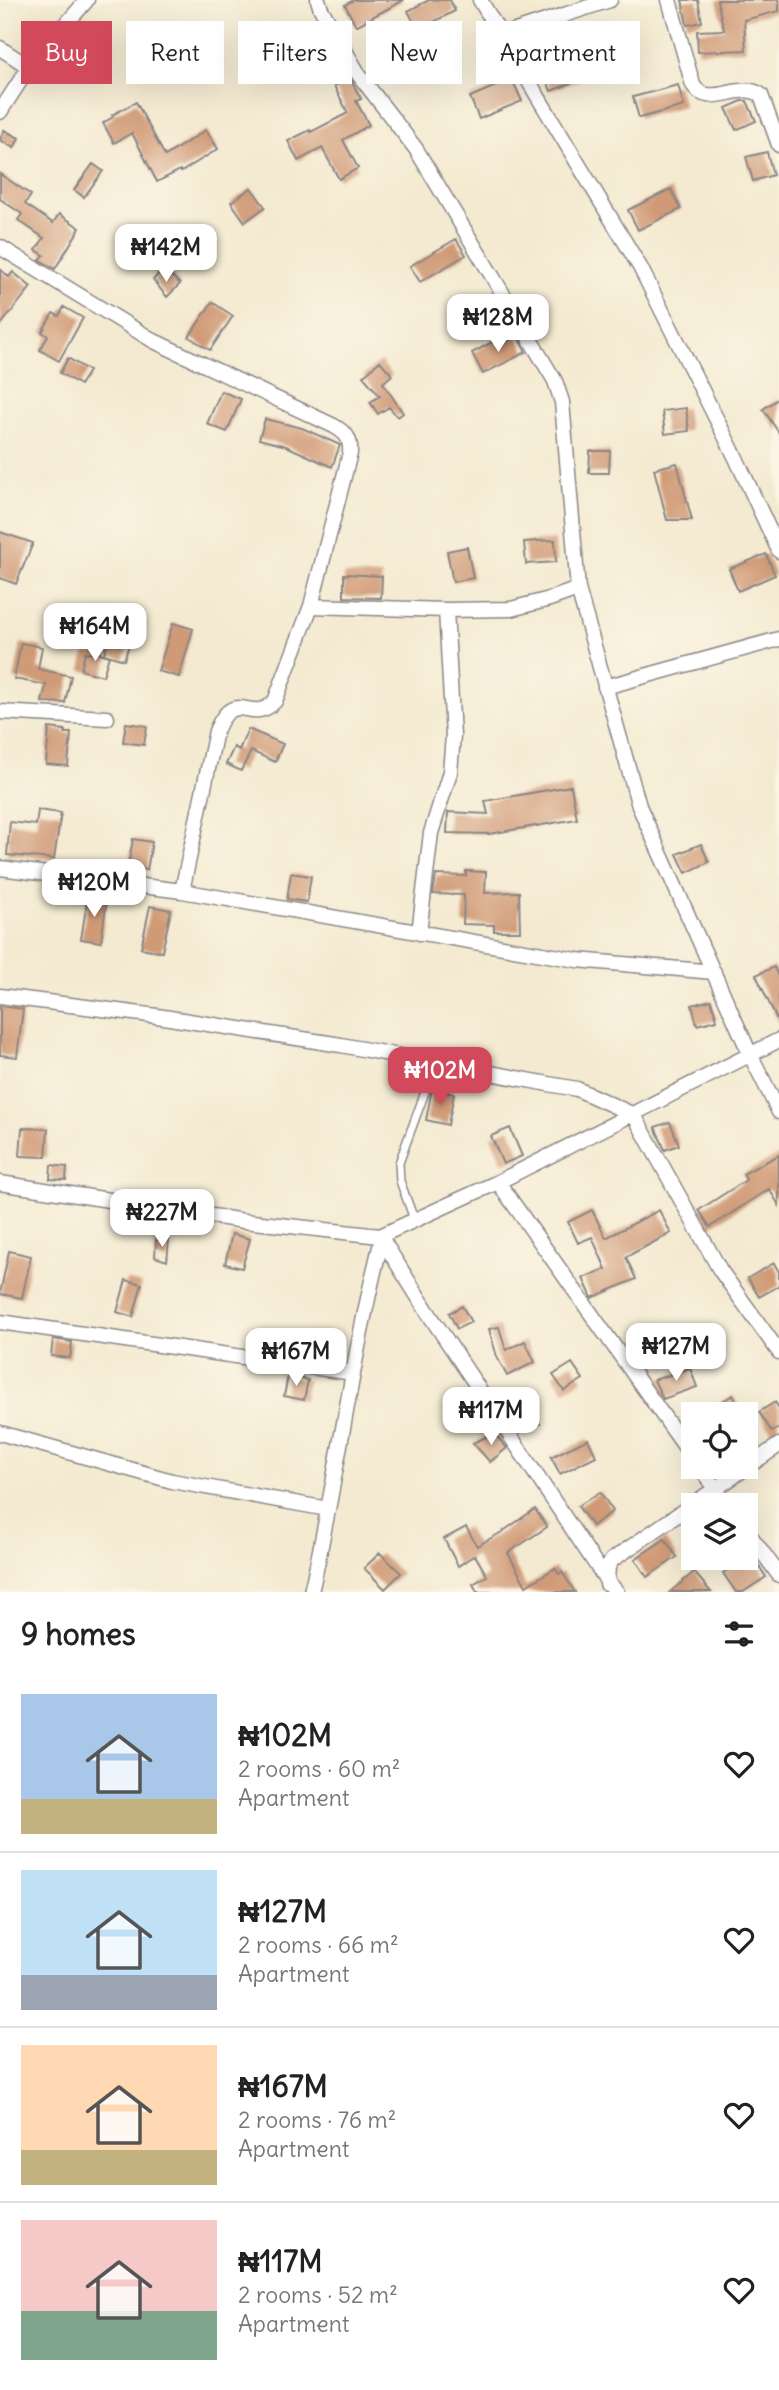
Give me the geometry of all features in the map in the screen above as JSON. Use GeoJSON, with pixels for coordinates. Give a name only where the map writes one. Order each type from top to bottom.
{"type":"FeatureCollection","features":[{"type":"Feature","properties":{"kind":"street"},"geometry":{"type":"LineString","coordinates":[[69,21],[87,0]]}},
{"type":"Feature","properties":{"kind":"street"},"geometry":{"type":"LineString","coordinates":[[318,0],[359,75],[416,149],[555,381],[562,402],[578,589],[639,806],[750,1054],[779,1112]]}},
{"type":"Feature","properties":{"kind":"street"},"geometry":{"type":"LineString","coordinates":[[480,0],[492,21]]}},
{"type":"Feature","properties":{"kind":"street"},"geometry":{"type":"LineString","coordinates":[[546,21],[610,0]]}},
{"type":"Feature","properties":{"kind":"street"},"geometry":{"type":"LineString","coordinates":[[669,0],[697,93],[706,96],[748,89],[755,91],[761,95],[779,145]]}},
{"type":"Feature","properties":{"kind":"street"},"geometry":{"type":"LineString","coordinates":[[0,48],[21,62]]}},
{"type":"Feature","properties":{"kind":"street"},"geometry":{"type":"LineString","coordinates":[[0,112],[21,79]]}},
{"type":"Feature","properties":{"kind":"street"},"geometry":{"type":"LineString","coordinates":[[529,84],[640,267],[736,458],[779,551]]}},
{"type":"Feature","properties":{"kind":"street"},"geometry":{"type":"LineString","coordinates":[[0,247],[155,341],[345,433],[351,442],[312,606],[275,702],[268,709],[259,711],[228,709],[216,731],[182,891]]}},
{"type":"Feature","properties":{"kind":"street"},"geometry":{"type":"LineString","coordinates":[[312,606],[511,609],[578,589]]}},
{"type":"Feature","properties":{"kind":"street"},"geometry":{"type":"LineString","coordinates":[[419,933],[431,833],[450,772],[453,736],[446,610]]}},
{"type":"Feature","properties":{"kind":"street"},"geometry":{"type":"LineString","coordinates":[[605,687],[779,639]]}},
{"type":"Feature","properties":{"kind":"street"},"geometry":{"type":"LineString","coordinates":[[0,712],[107,718]]}},
{"type":"Feature","properties":{"kind":"street"},"geometry":{"type":"LineString","coordinates":[[0,868],[182,891],[577,960],[714,972]]}},
{"type":"Feature","properties":{"kind":"street"},"geometry":{"type":"LineString","coordinates":[[0,996],[197,1022],[541,1082],[577,1089],[634,1115],[720,1270],[779,1352]]}},
{"type":"Feature","properties":{"kind":"street"},"geometry":{"type":"LineString","coordinates":[[0,1183],[244,1221],[381,1237],[634,1115],[779,1040]]}},
{"type":"Feature","properties":{"kind":"street"},"geometry":{"type":"LineString","coordinates":[[498,1182],[681,1441]]}},
{"type":"Feature","properties":{"kind":"street"},"geometry":{"type":"LineString","coordinates":[[311,1592],[381,1237]]}},
{"type":"Feature","properties":{"kind":"street"},"geometry":{"type":"LineString","coordinates":[[381,1237],[461,1363],[611,1588]]}},
{"type":"Feature","properties":{"kind":"street"},"geometry":{"type":"LineString","coordinates":[[0,1322],[353,1373]]}},
{"type":"Feature","properties":{"kind":"street"},"geometry":{"type":"LineString","coordinates":[[0,1433],[172,1481],[328,1508]]}},
{"type":"Feature","properties":{"kind":"street"},"geometry":{"type":"LineString","coordinates":[[611,1588],[607,1567],[612,1560],[779,1445]]}},
{"type":"Feature","properties":{"kind":"street"},"geometry":{"type":"LineString","coordinates":[[708,1479],[718,1493]]}},
{"type":"Feature","properties":{"kind":"street"},"geometry":{"type":"LineString","coordinates":[[758,1546],[779,1575]]}},
{"type":"Feature","properties":{"kind":"lane"},"geometry":{"type":"LineString","coordinates":[[414,1219],[400,1181],[398,1163],[425,1092]]}},
{"type":"Feature","properties":{"kind":"building"},"geometry":{"type":"Polygon","coordinates":[[[354,0],[404,0],[356,26],[345,5],[354,0]]]}},
{"type":"Feature","properties":{"kind":"building"},"geometry":{"type":"Polygon","coordinates":[[[429,0],[450,0],[455,11],[436,21],[413,21],[408,11],[429,0]]]}},
{"type":"Feature","properties":{"kind":"building"},"geometry":{"type":"Polygon","coordinates":[[[682,0],[698,0],[702,22],[687,25],[682,0]]]}},
{"type":"Feature","properties":{"kind":"building"},"geometry":{"type":"Polygon","coordinates":[[[717,0],[779,0],[779,11],[744,20],[746,50],[698,52],[697,31],[724,30],[717,0]]]}},
{"type":"Feature","properties":{"kind":"building"},"geometry":{"type":"Polygon","coordinates":[[[352,82],[361,99],[356,101],[369,125],[343,140],[358,168],[339,179],[322,148],[298,161],[288,141],[348,113],[334,86],[352,84],[352,82]]]}},
{"type":"Feature","properties":{"kind":"building"},"geometry":{"type":"Polygon","coordinates":[[[500,84],[514,84],[522,101],[479,119],[470,97],[500,84]]]}},
{"type":"Feature","properties":{"kind":"building"},"geometry":{"type":"Polygon","coordinates":[[[548,84],[569,84],[551,91],[548,84]]]}},
{"type":"Feature","properties":{"kind":"building"},"geometry":{"type":"Polygon","coordinates":[[[678,85],[684,106],[639,118],[633,97],[678,85]]]}},
{"type":"Feature","properties":{"kind":"building"},"geometry":{"type":"Polygon","coordinates":[[[747,101],[756,121],[736,130],[726,108],[747,101]]]}},
{"type":"Feature","properties":{"kind":"building"},"geometry":{"type":"Polygon","coordinates":[[[136,102],[165,156],[206,130],[218,149],[181,172],[180,170],[157,182],[132,133],[114,143],[103,123],[136,102]]]}},
{"type":"Feature","properties":{"kind":"building"},"geometry":{"type":"Polygon","coordinates":[[[4,130],[19,138],[14,148],[0,140],[4,130]]]}},
{"type":"Feature","properties":{"kind":"building"},"geometry":{"type":"Polygon","coordinates":[[[767,152],[773,175],[753,181],[746,157],[767,152]]]}},
{"type":"Feature","properties":{"kind":"building"},"geometry":{"type":"Polygon","coordinates":[[[93,164],[103,171],[84,197],[74,190],[93,164]]]}},
{"type":"Feature","properties":{"kind":"building"},"geometry":{"type":"Polygon","coordinates":[[[0,174],[31,195],[25,204],[53,223],[59,214],[80,228],[55,269],[40,260],[44,255],[36,250],[44,238],[18,220],[22,214],[0,199],[0,174]]]}},
{"type":"Feature","properties":{"kind":"building"},"geometry":{"type":"Polygon","coordinates":[[[251,188],[265,207],[245,222],[231,202],[251,188]]]}},
{"type":"Feature","properties":{"kind":"building"},"geometry":{"type":"Polygon","coordinates":[[[671,189],[681,209],[638,230],[628,210],[671,189]]]}},
{"type":"Feature","properties":{"kind":"building"},"geometry":{"type":"Polygon","coordinates":[[[456,239],[466,255],[420,282],[410,266],[456,239]]]}},
{"type":"Feature","properties":{"kind":"building"},"geometry":{"type":"Polygon","coordinates":[[[0,269],[9,277],[13,272],[31,287],[0,326],[0,269]]]}},
{"type":"Feature","properties":{"kind":"building"},"geometry":{"type":"Polygon","coordinates":[[[161,271],[180,284],[167,297],[153,280],[161,271]]]}},
{"type":"Feature","properties":{"kind":"building"},"geometry":{"type":"Polygon","coordinates":[[[212,302],[233,316],[210,350],[189,337],[212,302]]]}},
{"type":"Feature","properties":{"kind":"building"},"geometry":{"type":"Polygon","coordinates":[[[64,307],[83,318],[59,361],[40,350],[48,336],[42,332],[53,313],[59,316],[64,307]]]}},
{"type":"Feature","properties":{"kind":"building"},"geometry":{"type":"Polygon","coordinates":[[[517,336],[526,352],[483,374],[472,353],[496,340],[499,347],[517,336]]]}},
{"type":"Feature","properties":{"kind":"building"},"geometry":{"type":"Polygon","coordinates":[[[68,358],[89,371],[80,385],[60,373],[68,358]]]}},
{"type":"Feature","properties":{"kind":"building"},"geometry":{"type":"Polygon","coordinates":[[[380,361],[392,375],[383,383],[403,413],[398,417],[389,407],[378,414],[370,402],[380,396],[363,376],[380,361]]]}},
{"type":"Feature","properties":{"kind":"building"},"geometry":{"type":"Polygon","coordinates":[[[221,391],[241,399],[227,432],[207,424],[221,391]]]}},
{"type":"Feature","properties":{"kind":"building"},"geometry":{"type":"Polygon","coordinates":[[[779,398],[779,433],[763,409],[779,398]]]}},
{"type":"Feature","properties":{"kind":"building"},"geometry":{"type":"Polygon","coordinates":[[[686,408],[689,431],[665,434],[662,411],[686,408]]]}},
{"type":"Feature","properties":{"kind":"building"},"geometry":{"type":"Polygon","coordinates":[[[265,419],[302,428],[340,445],[332,467],[286,446],[259,439],[265,419]]]}},
{"type":"Feature","properties":{"kind":"building"},"geometry":{"type":"Polygon","coordinates":[[[590,451],[610,451],[609,473],[589,473],[590,451]]]}},
{"type":"Feature","properties":{"kind":"building"},"geometry":{"type":"Polygon","coordinates":[[[677,463],[692,520],[667,520],[654,469],[677,463]]]}},
{"type":"Feature","properties":{"kind":"building"},"geometry":{"type":"Polygon","coordinates":[[[0,532],[33,543],[16,584],[0,578],[0,532]]]}},
{"type":"Feature","properties":{"kind":"building"},"geometry":{"type":"Polygon","coordinates":[[[555,540],[556,562],[526,564],[524,542],[555,540]]]}},
{"type":"Feature","properties":{"kind":"building"},"geometry":{"type":"Polygon","coordinates":[[[467,547],[473,578],[453,582],[447,551],[467,547]]]}},
{"type":"Feature","properties":{"kind":"building"},"geometry":{"type":"Polygon","coordinates":[[[766,554],[775,575],[738,591],[729,569],[766,554]]]}},
{"type":"Feature","properties":{"kind":"building"},"geometry":{"type":"Polygon","coordinates":[[[344,574],[382,576],[381,598],[344,597],[344,574]]]}},
{"type":"Feature","properties":{"kind":"building"},"geometry":{"type":"Polygon","coordinates":[[[117,612],[137,618],[134,627],[138,628],[124,660],[104,654],[117,612]]]}},
{"type":"Feature","properties":{"kind":"building"},"geometry":{"type":"Polygon","coordinates":[[[173,623],[193,629],[179,677],[158,671],[173,623]]]}},
{"type":"Feature","properties":{"kind":"building"},"geometry":{"type":"Polygon","coordinates":[[[21,643],[42,647],[38,669],[71,676],[65,703],[42,702],[46,685],[14,679],[21,643]]]}},
{"type":"Feature","properties":{"kind":"building"},"geometry":{"type":"Polygon","coordinates":[[[94,651],[109,656],[103,676],[81,670],[85,652],[93,654],[94,651]]]}},
{"type":"Feature","properties":{"kind":"building"},"geometry":{"type":"Polygon","coordinates":[[[126,723],[147,726],[144,745],[123,742],[126,723]]]}},
{"type":"Feature","properties":{"kind":"building"},"geometry":{"type":"Polygon","coordinates":[[[49,728],[71,733],[68,766],[46,764],[49,728]]]}},
{"type":"Feature","properties":{"kind":"building"},"geometry":{"type":"Polygon","coordinates":[[[248,729],[283,744],[275,762],[251,751],[241,771],[226,764],[234,747],[239,750],[248,729]]]}},
{"type":"Feature","properties":{"kind":"building"},"geometry":{"type":"Polygon","coordinates":[[[571,786],[577,819],[489,834],[447,833],[448,812],[488,814],[485,801],[571,786]]]}},
{"type":"Feature","properties":{"kind":"building"},"geometry":{"type":"Polygon","coordinates":[[[38,810],[61,813],[54,859],[7,855],[10,822],[36,825],[38,810]]]}},
{"type":"Feature","properties":{"kind":"building"},"geometry":{"type":"Polygon","coordinates":[[[133,839],[152,842],[147,870],[128,866],[133,839]]]}},
{"type":"Feature","properties":{"kind":"building"},"geometry":{"type":"Polygon","coordinates":[[[701,844],[709,862],[686,873],[677,854],[701,844]]]}},
{"type":"Feature","properties":{"kind":"building"},"geometry":{"type":"Polygon","coordinates":[[[466,871],[486,872],[485,893],[519,892],[520,931],[494,931],[494,925],[463,924],[464,895],[433,894],[436,875],[466,876],[466,871]]]}},
{"type":"Feature","properties":{"kind":"building"},"geometry":{"type":"Polygon","coordinates":[[[291,873],[311,876],[307,902],[287,899],[291,873]]]}},
{"type":"Feature","properties":{"kind":"building"},"geometry":{"type":"Polygon","coordinates":[[[88,896],[107,899],[101,942],[81,939],[88,896]]]}},
{"type":"Feature","properties":{"kind":"building"},"geometry":{"type":"Polygon","coordinates":[[[150,906],[171,910],[162,952],[141,948],[150,906]]]}},
{"type":"Feature","properties":{"kind":"building"},"geometry":{"type":"Polygon","coordinates":[[[774,967],[779,978],[779,1024],[756,975],[774,967]]]}},
{"type":"Feature","properties":{"kind":"building"},"geometry":{"type":"Polygon","coordinates":[[[711,1000],[717,1020],[697,1025],[692,1005],[711,1000]]]}},
{"type":"Feature","properties":{"kind":"building"},"geometry":{"type":"Polygon","coordinates":[[[0,1006],[23,1009],[17,1057],[0,1055],[0,1006]]]}},
{"type":"Feature","properties":{"kind":"building"},"geometry":{"type":"Polygon","coordinates":[[[432,1089],[454,1094],[448,1125],[426,1120],[432,1089]]]}},
{"type":"Feature","properties":{"kind":"building"},"geometry":{"type":"Polygon","coordinates":[[[670,1122],[679,1145],[665,1150],[655,1127],[670,1122]]]}},
{"type":"Feature","properties":{"kind":"building"},"geometry":{"type":"Polygon","coordinates":[[[22,1128],[48,1129],[46,1157],[20,1156],[22,1128]]]}},
{"type":"Feature","properties":{"kind":"building"},"geometry":{"type":"Polygon","coordinates":[[[510,1128],[522,1156],[503,1164],[491,1136],[510,1128]]]}},
{"type":"Feature","properties":{"kind":"building"},"geometry":{"type":"Polygon","coordinates":[[[779,1155],[779,1205],[769,1189],[710,1227],[699,1210],[746,1180],[743,1174],[779,1155]]]}},
{"type":"Feature","properties":{"kind":"building"},"geometry":{"type":"Polygon","coordinates":[[[51,1165],[67,1167],[66,1180],[50,1179],[51,1165]]]}},
{"type":"Feature","properties":{"kind":"building"},"geometry":{"type":"Polygon","coordinates":[[[592,1210],[606,1238],[659,1210],[671,1233],[626,1257],[636,1279],[592,1298],[583,1278],[606,1269],[592,1237],[578,1243],[568,1222],[592,1210]]]}},
{"type":"Feature","properties":{"kind":"building"},"geometry":{"type":"Polygon","coordinates":[[[232,1234],[250,1239],[242,1268],[225,1264],[232,1234]]]}},
{"type":"Feature","properties":{"kind":"building"},"geometry":{"type":"Polygon","coordinates":[[[156,1240],[169,1240],[167,1261],[155,1257],[156,1240]]]}},
{"type":"Feature","properties":{"kind":"building"},"geometry":{"type":"Polygon","coordinates":[[[9,1251],[31,1256],[22,1298],[0,1294],[9,1251]]]}},
{"type":"Feature","properties":{"kind":"building"},"geometry":{"type":"Polygon","coordinates":[[[774,1263],[779,1272],[779,1286],[759,1297],[748,1278],[774,1263]]]}},
{"type":"Feature","properties":{"kind":"building"},"geometry":{"type":"Polygon","coordinates":[[[126,1280],[142,1284],[133,1317],[117,1312],[126,1280]]]}},
{"type":"Feature","properties":{"kind":"building"},"geometry":{"type":"Polygon","coordinates":[[[462,1306],[471,1322],[457,1329],[449,1313],[462,1306]]]}},
{"type":"Feature","properties":{"kind":"building"},"geometry":{"type":"Polygon","coordinates":[[[499,1327],[506,1350],[525,1341],[535,1362],[507,1376],[497,1357],[489,1329],[499,1327]]]}},
{"type":"Feature","properties":{"kind":"building"},"geometry":{"type":"Polygon","coordinates":[[[53,1339],[72,1342],[70,1358],[51,1356],[53,1339]]]}},
{"type":"Feature","properties":{"kind":"building"},"geometry":{"type":"Polygon","coordinates":[[[572,1363],[583,1379],[564,1391],[553,1375],[572,1363]]]}},
{"type":"Feature","properties":{"kind":"building"},"geometry":{"type":"Polygon","coordinates":[[[690,1368],[697,1387],[663,1399],[654,1380],[690,1368]]]}},
{"type":"Feature","properties":{"kind":"building"},"geometry":{"type":"Polygon","coordinates":[[[288,1376],[308,1380],[304,1400],[284,1396],[288,1376]]]}},
{"type":"Feature","properties":{"kind":"building"},"geometry":{"type":"Polygon","coordinates":[[[733,1395],[737,1402],[721,1402],[733,1395]]]}},
{"type":"Feature","properties":{"kind":"building"},"geometry":{"type":"Polygon","coordinates":[[[525,1401],[540,1424],[522,1429],[510,1411],[525,1401]]]}},
{"type":"Feature","properties":{"kind":"building"},"geometry":{"type":"Polygon","coordinates":[[[775,1402],[779,1408],[779,1428],[772,1432],[759,1412],[775,1402]]]}},
{"type":"Feature","properties":{"kind":"building"},"geometry":{"type":"Polygon","coordinates":[[[494,1433],[507,1448],[490,1462],[473,1443],[494,1433]]]}},
{"type":"Feature","properties":{"kind":"building"},"geometry":{"type":"Polygon","coordinates":[[[588,1439],[596,1456],[560,1474],[551,1457],[588,1439]]]}},
{"type":"Feature","properties":{"kind":"building"},"geometry":{"type":"Polygon","coordinates":[[[600,1492],[613,1511],[592,1526],[578,1506],[600,1492]]]}},
{"type":"Feature","properties":{"kind":"building"},"geometry":{"type":"Polygon","coordinates":[[[535,1509],[547,1527],[508,1553],[526,1586],[555,1568],[559,1574],[562,1572],[575,1592],[477,1592],[473,1584],[487,1576],[475,1555],[458,1566],[444,1539],[466,1527],[477,1546],[535,1509]]]}},
{"type":"Feature","properties":{"kind":"building"},"geometry":{"type":"Polygon","coordinates":[[[665,1539],[677,1557],[647,1577],[635,1559],[665,1539]]]}},
{"type":"Feature","properties":{"kind":"building"},"geometry":{"type":"Polygon","coordinates":[[[380,1553],[401,1573],[385,1589],[364,1568],[380,1553]]]}},
{"type":"Feature","properties":{"kind":"building"},"geometry":{"type":"Polygon","coordinates":[[[758,1565],[766,1577],[743,1592],[736,1592],[723,1573],[727,1570],[758,1570],[758,1565]]]}},
{"type":"Feature","properties":{"kind":"building"},"geometry":{"type":"Polygon","coordinates":[[[694,1572],[711,1592],[670,1592],[694,1572]]]}}]}
